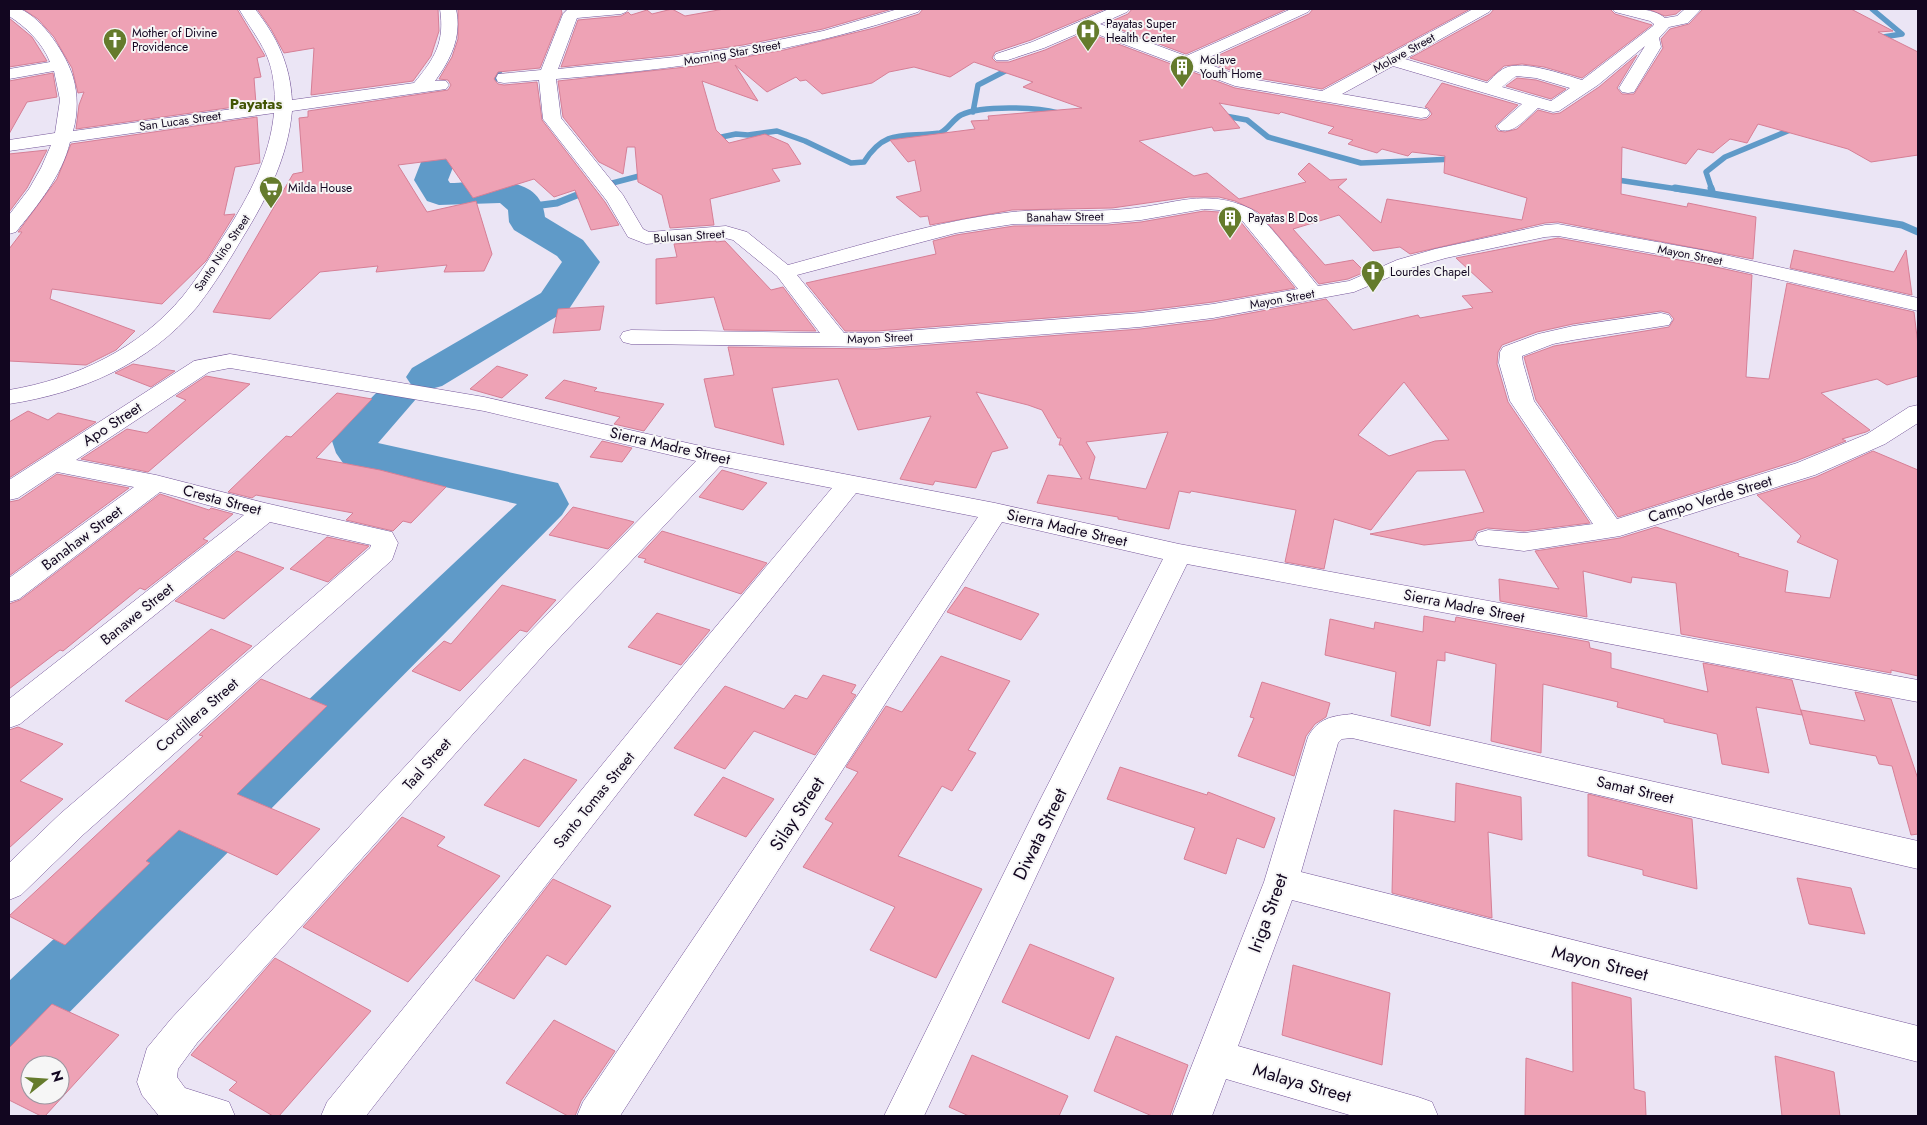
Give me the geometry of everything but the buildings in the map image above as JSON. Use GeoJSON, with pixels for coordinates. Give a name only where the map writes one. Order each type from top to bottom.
{"type":"FeatureCollection","features":[{"type":"Feature","properties":{"kind":"street"},"geometry":{"type":"LineString","coordinates":[[9,9],[30,23],[49,44],[61,65],[68,86],[69,110],[64,137],[50,168],[38,189],[9,228]]}},
{"type":"Feature","properties":{"kind":"street","name":"Santo Niño Street"},"geometry":{"type":"LineString","coordinates":[[9,396],[66,386],[99,372],[149,339],[181,311],[202,286],[252,207],[270,171],[279,141],[283,107],[283,81],[269,39],[248,9]]}},
{"type":"Feature","properties":{"kind":"street"},"geometry":{"type":"LineString","coordinates":[[421,86],[434,72],[445,54],[452,21],[448,9]]}},
{"type":"Feature","properties":{"kind":"street"},"geometry":{"type":"LineString","coordinates":[[504,78],[547,75],[574,11],[621,9]]}},
{"type":"Feature","properties":{"kind":"street","name":"Morning Star Street"},"geometry":{"type":"LineString","coordinates":[[547,75],[663,64],[778,46],[837,32],[913,9]]}},
{"type":"Feature","properties":{"kind":"street"},"geometry":{"type":"LineString","coordinates":[[1002,57],[1038,45],[1122,9]]}},
{"type":"Feature","properties":{"kind":"street"},"geometry":{"type":"LineString","coordinates":[[1186,62],[1303,9]]}},
{"type":"Feature","properties":{"kind":"street","name":"Molave Street"},"geometry":{"type":"LineString","coordinates":[[1324,97],[1484,9]]}},
{"type":"Feature","properties":{"kind":"street"},"geometry":{"type":"LineString","coordinates":[[1620,9],[1682,20],[1690,11]]}},
{"type":"Feature","properties":{"kind":"street"},"geometry":{"type":"LineString","coordinates":[[1390,60],[1553,107],[1644,39],[1651,37],[1661,27],[1662,16]]}},
{"type":"Feature","properties":{"kind":"street"},"geometry":{"type":"LineString","coordinates":[[1086,24],[1241,82],[1421,113]]}},
{"type":"Feature","properties":{"kind":"street"},"geometry":{"type":"LineString","coordinates":[[1628,88],[1653,47],[1651,37]]}},
{"type":"Feature","properties":{"kind":"street"},"geometry":{"type":"LineString","coordinates":[[9,74],[61,65]]}},
{"type":"Feature","properties":{"kind":"street"},"geometry":{"type":"LineString","coordinates":[[1490,89],[1512,71],[1531,72],[1583,86]]}},
{"type":"Feature","properties":{"kind":"street","name":"Bulusan Street"},"geometry":{"type":"LineString","coordinates":[[547,75],[552,119],[616,199],[635,233],[646,238],[734,233],[740,236],[784,272],[838,340]]}},
{"type":"Feature","properties":{"kind":"street","name":"San Lucas Street"},"geometry":{"type":"LineString","coordinates":[[9,145],[440,84]]}},
{"type":"Feature","properties":{"kind":"street"},"geometry":{"type":"LineString","coordinates":[[1506,126],[1535,102]]}},
{"type":"Feature","properties":{"kind":"street","name":"Banahaw Street"},"geometry":{"type":"LineString","coordinates":[[784,272],[955,227],[1014,218],[1107,217],[1204,203],[1222,204],[1248,214],[1312,294]]}},
{"type":"Feature","properties":{"kind":"street","name":"Mayon Street"},"geometry":{"type":"LineString","coordinates":[[631,337],[885,339],[1140,320],[1213,311],[1354,286],[1404,264],[1442,253],[1558,230],[1707,257],[1918,306]]}},
{"type":"Feature","properties":{"kind":"street"},"geometry":{"type":"LineString","coordinates":[[1611,530],[1522,401],[1511,364],[1511,352],[1546,339],[1573,333],[1661,320]]}},
{"type":"Feature","properties":{"kind":"street","name":"Sierra Madre Street"},"geometry":{"type":"LineString","coordinates":[[217,362],[230,361],[484,404],[714,457],[995,512],[1179,552],[1918,691]]}},
{"type":"Feature","properties":{"kind":"street","name":"Apo Street"},"geometry":{"type":"LineString","coordinates":[[9,492],[202,366],[217,362]]}},
{"type":"Feature","properties":{"kind":"street","name":"Campo Verde Street"},"geometry":{"type":"LineString","coordinates":[[1488,539],[1524,542],[1611,530],[1806,469],[1876,438],[1915,417]]}},
{"type":"Feature","properties":{"kind":"street","name":"Taal Street"},"geometry":{"type":"LineString","coordinates":[[215,1116],[173,1103],[156,1082],[161,1061],[184,1032],[537,643],[714,457]]}},
{"type":"Feature","properties":{"kind":"street","name":"Cresta Street"},"geometry":{"type":"LineString","coordinates":[[52,463],[156,483],[265,512],[382,538],[385,541],[385,546]]}},
{"type":"Feature","properties":{"kind":"street","name":"Banahaw Street"},"geometry":{"type":"LineString","coordinates":[[9,592],[156,483]]}},
{"type":"Feature","properties":{"kind":"street","name":"Santo Tomas Street"},"geometry":{"type":"LineString","coordinates":[[340,1116],[688,681],[849,484]]}},
{"type":"Feature","properties":{"kind":"street","name":"Banawe Street"},"geometry":{"type":"LineString","coordinates":[[9,716],[265,512]]}},
{"type":"Feature","properties":{"kind":"street","name":"Silay Street"},"geometry":{"type":"LineString","coordinates":[[597,1116],[995,512]]}},
{"type":"Feature","properties":{"kind":"street","name":"Cordillera Street"},"geometry":{"type":"LineString","coordinates":[[9,885],[72,824],[382,553],[385,546]]}},
{"type":"Feature","properties":{"kind":"street","name":"Diwata Street"},"geometry":{"type":"LineString","coordinates":[[904,1116],[1054,804],[1179,552]]}},
{"type":"Feature","properties":{"kind":"street","name":"Samat Street"},"geometry":{"type":"LineString","coordinates":[[1352,726],[1918,855]]}},
{"type":"Feature","properties":{"kind":"street","name":"Iriga Street"},"geometry":{"type":"LineString","coordinates":[[1192,1116],[1281,882],[1324,737],[1334,728],[1352,726]]}},
{"type":"Feature","properties":{"kind":"street","name":"Mayon Street"},"geometry":{"type":"LineString","coordinates":[[1281,882],[1918,1044]]}},
{"type":"Feature","properties":{"kind":"street","name":"Malaya Street"},"geometry":{"type":"LineString","coordinates":[[1214,1057],[1418,1116]]}},
{"type":"Feature","properties":{"kind":"waterway"},"geometry":{"type":"LineString","coordinates":[[427,377],[555,301],[581,262],[570,248],[527,222],[526,207],[509,192],[439,194],[431,180],[442,152],[447,124],[471,100],[493,62],[506,15],[510,9]]}},
{"type":"Feature","properties":{"kind":"waterway"},"geometry":{"type":"LineString","coordinates":[[1872,9],[1902,34],[1877,38]]}},
{"type":"Feature","properties":{"kind":"waterway"},"geometry":{"type":"LineString","coordinates":[[973,111],[978,85],[1013,67]]}},
{"type":"Feature","properties":{"kind":"waterway"},"geometry":{"type":"LineString","coordinates":[[973,111],[1009,108],[1037,109],[1058,113]]}},
{"type":"Feature","properties":{"kind":"waterway"},"geometry":{"type":"LineString","coordinates":[[712,139],[736,134],[748,135],[777,131],[805,141],[851,163],[864,162],[880,143],[888,139],[897,136],[940,133],[961,115],[973,111]]}},
{"type":"Feature","properties":{"kind":"waterway"},"geometry":{"type":"LineString","coordinates":[[1220,115],[1247,120],[1268,137],[1361,163],[1455,159]]}},
{"type":"Feature","properties":{"kind":"waterway"},"geometry":{"type":"LineString","coordinates":[[1712,190],[1706,172],[1725,157],[1795,128]]}},
{"type":"Feature","properties":{"kind":"waterway"},"geometry":{"type":"LineString","coordinates":[[601,186],[647,174]]}},
{"type":"Feature","properties":{"kind":"waterway"},"geometry":{"type":"LineString","coordinates":[[1611,179],[1684,190]]}},
{"type":"Feature","properties":{"kind":"waterway"},"geometry":{"type":"LineString","coordinates":[[1675,188],[1713,194]]}},
{"type":"Feature","properties":{"kind":"waterway"},"geometry":{"type":"LineString","coordinates":[[1711,188],[1713,194]]}},
{"type":"Feature","properties":{"kind":"waterway"},"geometry":{"type":"LineString","coordinates":[[526,207],[557,203],[587,191]]}},
{"type":"Feature","properties":{"kind":"waterway"},"geometry":{"type":"LineString","coordinates":[[1713,194],[1902,225],[1918,232]]}},
{"type":"Feature","properties":{"kind":"waterway"},"geometry":{"type":"LineString","coordinates":[[9,1026],[545,504],[541,494],[359,453],[355,441],[394,399]]}},
{"type":"Feature","properties":{"kind":"place","name":"Payatas Super Health Center"},"geometry":{"type":"Point","coordinates":[1088,52]}},
{"type":"Feature","properties":{"kind":"place","name":"Mother of Divine Providence"},"geometry":{"type":"Point","coordinates":[115,61]}},
{"type":"Feature","properties":{"kind":"place","name":"Molave Youth Home"},"geometry":{"type":"Point","coordinates":[1182,88]}},
{"type":"Feature","properties":{"kind":"place","name":"Milda House"},"geometry":{"type":"Point","coordinates":[271,209]}},
{"type":"Feature","properties":{"kind":"place","name":"Payatas B Dos"},"geometry":{"type":"Point","coordinates":[1230,239]}},
{"type":"Feature","properties":{"kind":"place","name":"Lourdes Chapel"},"geometry":{"type":"Point","coordinates":[1373,293]}},
{"type":"Feature","properties":{"kind":"district","name":"Payatas"},"geometry":{"type":"Point","coordinates":[256,104]}}]}
